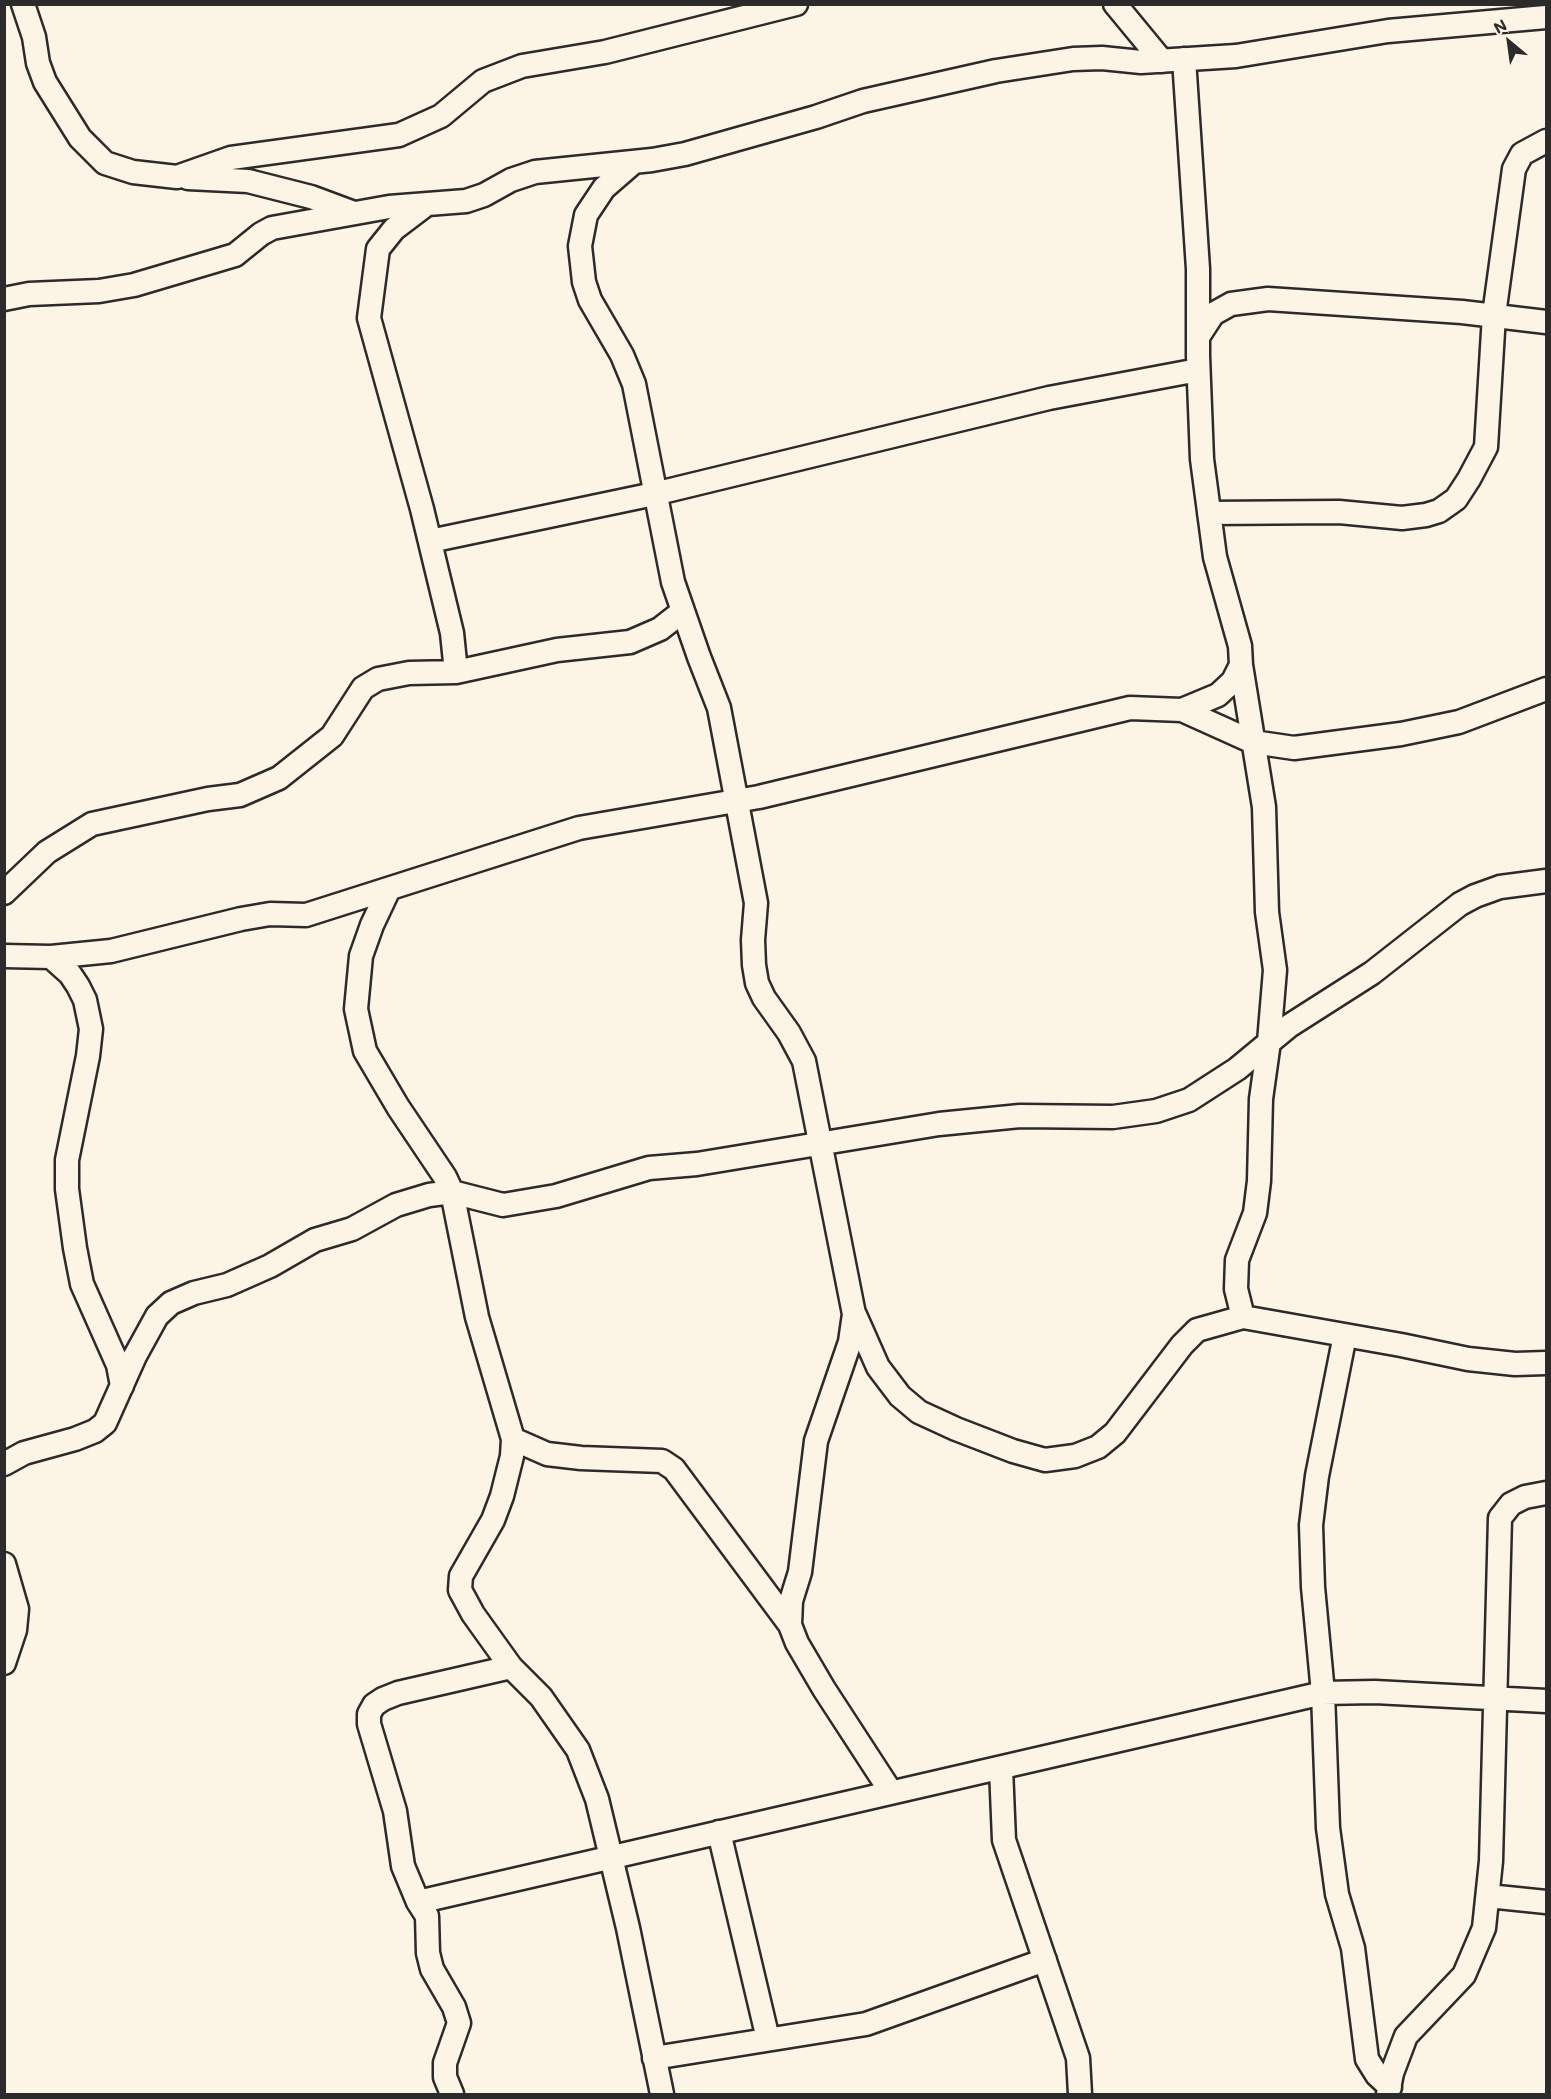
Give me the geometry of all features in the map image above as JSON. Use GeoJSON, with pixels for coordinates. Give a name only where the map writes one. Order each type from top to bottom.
{"type":"FeatureCollection","features":[{"type":"Feature","properties":{"kind":"street"},"geometry":{"type":"LineString","coordinates":[[23,4],[45,82],[80,138],[105,163],[133,172],[248,181],[311,196],[355,213]]}},
{"type":"Feature","properties":{"kind":"street"},"geometry":{"type":"LineString","coordinates":[[177,177],[231,158],[399,135],[441,116],[483,81],[522,66],[605,52],[771,8],[796,4]]}},
{"type":"Feature","properties":{"kind":"street"},"geometry":{"type":"LineString","coordinates":[[1115,4],[1173,60],[1198,269],[1198,370],[1202,459],[1215,557],[1240,646],[1241,665],[1264,807],[1267,912],[1275,970],[1269,1042],[1261,1099],[1259,1181],[1255,1213],[1237,1260],[1236,1289],[1243,1317]]}},
{"type":"Feature","properties":{"kind":"street"},"geometry":{"type":"LineString","coordinates":[[4,299],[29,294],[99,291],[134,285],[229,257],[272,228],[355,213],[429,203],[466,201],[484,195],[510,180],[535,172],[634,162],[685,154],[816,117],[863,101],[996,71],[1073,59],[1102,58],[1141,62],[1236,56],[1388,31],[1546,17]]}},
{"type":"Feature","properties":{"kind":"street"},"geometry":{"type":"LineString","coordinates":[[1209,513],[1339,512],[1402,518],[1439,511],[1456,499],[1470,479],[1486,447],[1494,315],[1514,169],[1522,154],[1546,141]]}},
{"type":"Feature","properties":{"kind":"street"},"geometry":{"type":"LineString","coordinates":[[634,162],[604,188],[586,215],[580,246],[584,282],[590,300],[622,355],[634,384],[673,582],[719,708],[756,903],[753,957],[757,983],[804,1061],[854,1314],[878,1367],[900,1396],[919,1412],[1003,1447],[1045,1460],[1076,1456],[1098,1447],[1115,1433],[1182,1345],[1197,1330],[1243,1317],[1468,1359],[1515,1364],[1546,1363]]}},
{"type":"Feature","properties":{"kind":"street"},"geometry":{"type":"LineString","coordinates":[[429,203],[394,229],[378,249],[369,318],[430,542],[452,633],[456,672]]}},
{"type":"Feature","properties":{"kind":"street"},"geometry":{"type":"LineString","coordinates":[[1198,337],[1213,315],[1231,304],[1268,299],[1494,315],[1546,322]]}},
{"type":"Feature","properties":{"kind":"street"},"geometry":{"type":"LineString","coordinates":[[430,542],[654,494],[1048,398],[1198,370]]}},
{"type":"Feature","properties":{"kind":"street"},"geometry":{"type":"LineString","coordinates":[[4,893],[47,852],[92,824],[208,799],[240,795],[279,777],[332,736],[363,688],[378,679],[409,673],[456,672],[557,650],[630,642],[660,629],[683,611]]}},
{"type":"Feature","properties":{"kind":"street"},"geometry":{"type":"LineString","coordinates":[[1182,710],[1218,695],[1233,681],[1241,665]]}},
{"type":"Feature","properties":{"kind":"street"},"geometry":{"type":"LineString","coordinates":[[4,956],[51,957],[111,951],[240,919],[270,914],[306,915],[579,828],[737,801],[1130,708],[1182,710],[1253,742],[1294,748],[1401,734],[1459,723],[1546,688]]}},
{"type":"Feature","properties":{"kind":"street"},"geometry":{"type":"LineString","coordinates":[[4,1464],[24,1453],[95,1431],[105,1423],[135,1356],[157,1316],[171,1303],[194,1293],[227,1286],[270,1266],[315,1240],[352,1229],[396,1205],[429,1195],[452,1192],[503,1205],[556,1196],[649,1168],[697,1164],[939,1124],[1020,1116],[1113,1117],[1155,1111],[1189,1100],[1237,1069],[1289,1026],[1372,973],[1460,904],[1500,887],[1546,881]]}},
{"type":"Feature","properties":{"kind":"street"},"geometry":{"type":"LineString","coordinates":[[389,889],[372,925],[361,956],[356,1009],[365,1051],[398,1107],[445,1177],[452,1192],[477,1317],[513,1439],[512,1456],[502,1496],[493,1520],[461,1576],[460,1590],[472,1614],[511,1667],[541,1697],[578,1750],[597,1799],[628,1928],[662,2094]]}},
{"type":"Feature","properties":{"kind":"street"},"geometry":{"type":"LineString","coordinates":[[51,957],[70,974],[78,986],[85,1000],[91,1029],[88,1056],[67,1160],[67,1189],[82,1284],[118,1365],[122,1386]]}},
{"type":"Feature","properties":{"kind":"street"},"geometry":{"type":"LineString","coordinates":[[790,1625],[791,1602],[800,1572],[816,1442],[850,1342],[854,1314]]}},
{"type":"Feature","properties":{"kind":"street"},"geometry":{"type":"LineString","coordinates":[[1345,1335],[1317,1476],[1311,1525],[1323,1693],[1328,1828],[1337,1894],[1353,1948],[1367,2059],[1389,2091]]}},
{"type":"Feature","properties":{"kind":"street"},"geometry":{"type":"LineString","coordinates":[[513,1439],[547,1454],[581,1458],[662,1461],[674,1468],[790,1625],[796,1643],[891,1792]]}},
{"type":"Feature","properties":{"kind":"street"},"geometry":{"type":"LineString","coordinates":[[1389,2091],[1392,2073],[1406,2036],[1464,1975],[1484,1928],[1491,1861],[1500,1518],[1511,1504],[1525,1497],[1546,1493]]}},
{"type":"Feature","properties":{"kind":"street"},"geometry":{"type":"LineString","coordinates":[[4,1564],[17,1609],[15,1630],[4,1663]]}},
{"type":"Feature","properties":{"kind":"street"},"geometry":{"type":"LineString","coordinates":[[452,2094],[445,2077],[445,2063],[459,2023],[454,2007],[432,1969],[428,1953],[427,1916],[418,1902],[403,1866],[395,1811],[369,1724],[369,1714],[374,1705],[398,1693],[511,1667]]}},
{"type":"Feature","properties":{"kind":"street"},"geometry":{"type":"LineString","coordinates":[[418,1902],[1323,1693],[1375,1692],[1546,1701]]}},
{"type":"Feature","properties":{"kind":"street"},"geometry":{"type":"LineString","coordinates":[[1001,1768],[1004,1840],[1078,2058],[1080,2094]]}},
{"type":"Feature","properties":{"kind":"street"},"geometry":{"type":"LineString","coordinates":[[719,1832],[768,2039]]}},
{"type":"Feature","properties":{"kind":"street"},"geometry":{"type":"LineString","coordinates":[[1488,1896],[1546,1902]]}},
{"type":"Feature","properties":{"kind":"street"},"geometry":{"type":"LineString","coordinates":[[654,2058],[866,2024],[1045,1960]]}}]}
